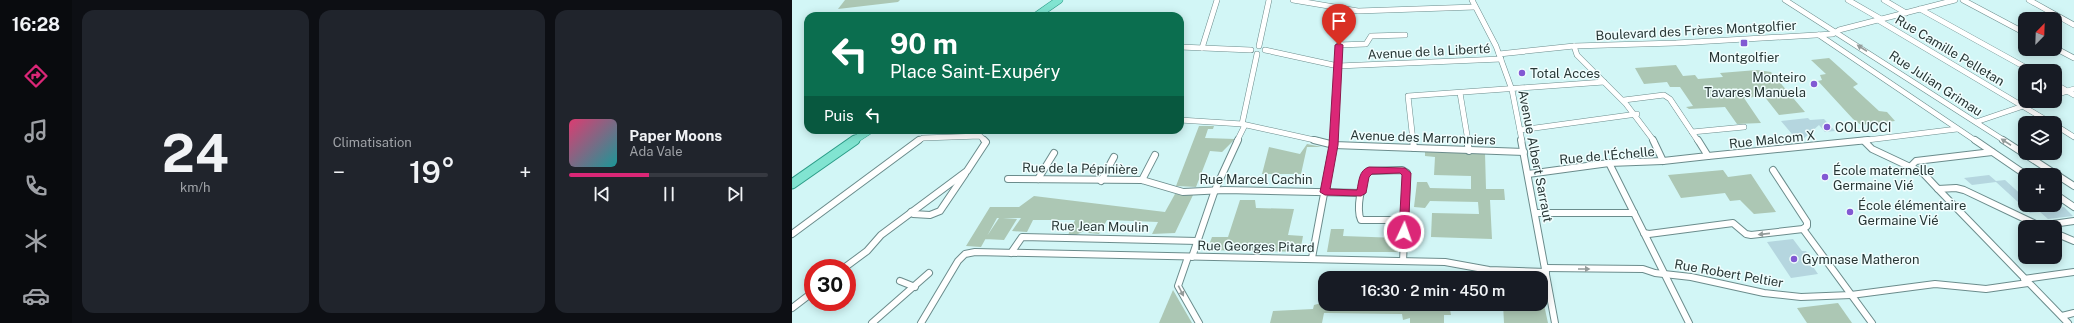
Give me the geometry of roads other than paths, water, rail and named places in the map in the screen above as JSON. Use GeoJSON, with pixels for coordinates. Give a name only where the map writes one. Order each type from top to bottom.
{"type":"FeatureCollection","features":[{"type":"Feature","properties":{"kind":"main road"},"geometry":{"type":"LineString","coordinates":[[1042,12],[1059,0]]}},
{"type":"Feature","properties":{"kind":"main road"},"geometry":{"type":"LineString","coordinates":[[792,184],[864,134]]}},
{"type":"Feature","properties":{"kind":"street"},"geometry":{"type":"LineString","coordinates":[[1202,48],[1217,0]]}},
{"type":"Feature","properties":{"kind":"street"},"geometry":{"type":"LineString","coordinates":[[1259,46],[1269,0]]}},
{"type":"Feature","properties":{"kind":"street"},"geometry":{"type":"LineString","coordinates":[[1293,0],[1342,9],[1376,11],[1475,7]]}},
{"type":"Feature","properties":{"kind":"street","name":"Avenue Albert Sarraut"},"geometry":{"type":"LineString","coordinates":[[1472,0],[1500,56],[1512,90],[1555,323]]}},
{"type":"Feature","properties":{"kind":"street","name":"Rue Julian Grimau"},"geometry":{"type":"LineString","coordinates":[[1785,0],[2074,186]]}},
{"type":"Feature","properties":{"kind":"street","name":"Rue Camille Pelletan"},"geometry":{"type":"LineString","coordinates":[[1848,0],[2018,104]]}},
{"type":"Feature","properties":{"kind":"street"},"geometry":{"type":"LineString","coordinates":[[1884,0],[1906,13]]}},
{"type":"Feature","properties":{"kind":"street","name":"Boulevard des Frères Montgolfier"},"geometry":{"type":"LineString","coordinates":[[1500,56],[1574,46],[1676,43],[1819,35],[1836,32],[1879,19],[1955,0]]}},
{"type":"Feature","properties":{"kind":"street"},"geometry":{"type":"LineString","coordinates":[[1963,0],[2018,29]]}},
{"type":"Feature","properties":{"kind":"street"},"geometry":{"type":"LineString","coordinates":[[2029,0],[2074,24]]}},
{"type":"Feature","properties":{"kind":"street"},"geometry":{"type":"LineString","coordinates":[[1312,258],[1334,145],[1342,9]]}},
{"type":"Feature","properties":{"kind":"street"},"geometry":{"type":"LineString","coordinates":[[1920,9],[2019,64]]}},
{"type":"Feature","properties":{"kind":"street"},"geometry":{"type":"LineString","coordinates":[[1339,45],[1366,44],[1371,36],[1404,35]]}},
{"type":"Feature","properties":{"kind":"street"},"geometry":{"type":"LineString","coordinates":[[1819,35],[2018,170]]}},
{"type":"Feature","properties":{"kind":"street"},"geometry":{"type":"LineString","coordinates":[[1184,47],[1251,50],[1259,46],[1265,48],[1265,50],[1257,54],[1251,52],[1251,50]]}},
{"type":"Feature","properties":{"kind":"street"},"geometry":{"type":"LineString","coordinates":[[1574,46],[1577,55],[1637,114],[1663,161]]}},
{"type":"Feature","properties":{"kind":"street","name":"Avenue de la Liberté"},"geometry":{"type":"LineString","coordinates":[[1265,50],[1338,66],[1500,56]]}},
{"type":"Feature","properties":{"kind":"street"},"geometry":{"type":"LineString","coordinates":[[2062,52],[2074,58]]}},
{"type":"Feature","properties":{"kind":"street"},"geometry":{"type":"LineString","coordinates":[[1199,323],[1178,286],[1198,241],[1215,190],[1243,124],[1257,54]]}},
{"type":"Feature","properties":{"kind":"street"},"geometry":{"type":"LineString","coordinates":[[1414,148],[1408,96],[1512,90],[1604,82]]}},
{"type":"Feature","properties":{"kind":"street"},"geometry":{"type":"LineString","coordinates":[[2062,88],[2074,95]]}},
{"type":"Feature","properties":{"kind":"street"},"geometry":{"type":"LineString","coordinates":[[2062,93],[2074,89]]}},
{"type":"Feature","properties":{"kind":"street"},"geometry":{"type":"LineString","coordinates":[[1460,93],[1469,151]]}},
{"type":"Feature","properties":{"kind":"street"},"geometry":{"type":"LineString","coordinates":[[1624,100],[1664,95],[1670,99],[1708,156]]}},
{"type":"Feature","properties":{"kind":"street"},"geometry":{"type":"LineString","coordinates":[[1976,122],[2018,107]]}},
{"type":"Feature","properties":{"kind":"street","name":"Rue Camille Pelletan"},"geometry":{"type":"LineString","coordinates":[[2025,108],[2039,116]]}},
{"type":"Feature","properties":{"kind":"street"},"geometry":{"type":"LineString","coordinates":[[1520,130],[1637,114]]}},
{"type":"Feature","properties":{"kind":"street","name":"Avenue des Marronniers"},"geometry":{"type":"LineString","coordinates":[[1184,120],[1243,124],[1334,145],[1524,152]]}},
{"type":"Feature","properties":{"kind":"street"},"geometry":{"type":"LineString","coordinates":[[1692,132],[1744,127]]}},
{"type":"Feature","properties":{"kind":"street","name":"Rue Malcom X"},"geometry":{"type":"LineString","coordinates":[[1663,161],[1864,141],[1957,129]]}},
{"type":"Feature","properties":{"kind":"street"},"geometry":{"type":"LineString","coordinates":[[2062,129],[2074,137]]}},
{"type":"Feature","properties":{"kind":"street"},"geometry":{"type":"LineString","coordinates":[[792,234],[923,138],[980,136],[985,139],[986,142],[940,211],[930,215],[913,214],[911,212]]}},
{"type":"Feature","properties":{"kind":"street"},"geometry":{"type":"LineString","coordinates":[[1864,141],[1872,149],[1923,173],[2068,323]]}},
{"type":"Feature","properties":{"kind":"street"},"geometry":{"type":"LineString","coordinates":[[1910,167],[1916,161],[1992,152]]}},
{"type":"Feature","properties":{"kind":"street"},"geometry":{"type":"LineString","coordinates":[[1038,179],[1054,153]]}},
{"type":"Feature","properties":{"kind":"street"},"geometry":{"type":"LineString","coordinates":[[1142,180],[1155,156]]}},
{"type":"Feature","properties":{"kind":"street"},"geometry":{"type":"LineString","coordinates":[[1101,180],[1114,157]]}},
{"type":"Feature","properties":{"kind":"street","name":"Rue de l'Échelle"},"geometry":{"type":"LineString","coordinates":[[1528,174],[1609,163],[1663,161]]}},
{"type":"Feature","properties":{"kind":"street"},"geometry":{"type":"LineString","coordinates":[[1609,163],[1689,323]]}},
{"type":"Feature","properties":{"kind":"street"},"geometry":{"type":"LineString","coordinates":[[1403,261],[1405,220],[1407,173],[1402,170],[1369,171],[1364,176],[1361,193],[1358,214],[1361,220],[1405,220]]}},
{"type":"Feature","properties":{"kind":"street"},"geometry":{"type":"LineString","coordinates":[[1644,234],[1733,223],[1746,234],[1751,235],[1803,230],[1807,226],[1807,222],[1773,170]]}},
{"type":"Feature","properties":{"kind":"street"},"geometry":{"type":"LineString","coordinates":[[856,259],[867,251],[882,235],[967,171]]}},
{"type":"Feature","properties":{"kind":"street","name":"Rue de la Pépinière"},"geometry":{"type":"LineString","coordinates":[[1008,179],[1142,180],[1174,190]]}},
{"type":"Feature","properties":{"kind":"street"},"geometry":{"type":"LineString","coordinates":[[1938,189],[1964,190],[2028,220]]}},
{"type":"Feature","properties":{"kind":"street","name":"Rue Marcel Cachin"},"geometry":{"type":"LineString","coordinates":[[1174,190],[1361,193]]}},
{"type":"Feature","properties":{"kind":"street"},"geometry":{"type":"LineString","coordinates":[[2062,199],[2074,207]]}},
{"type":"Feature","properties":{"kind":"street"},"geometry":{"type":"LineString","coordinates":[[1535,213],[1634,213]]}},
{"type":"Feature","properties":{"kind":"street"},"geometry":{"type":"LineString","coordinates":[[2062,223],[2074,221]]}},
{"type":"Feature","properties":{"kind":"street"},"geometry":{"type":"LineString","coordinates":[[1803,230],[1872,323]]}},
{"type":"Feature","properties":{"kind":"street"},"geometry":{"type":"LineString","coordinates":[[2062,236],[2074,242]]}},
{"type":"Feature","properties":{"kind":"street","name":"Rue Jean Moulin"},"geometry":{"type":"LineString","coordinates":[[1011,253],[1022,237],[1198,241]]}},
{"type":"Feature","properties":{"kind":"street","name":"Rue Georges Pitard"},"geometry":{"type":"LineString","coordinates":[[921,323],[958,261],[965,254],[1011,253],[1312,258],[1451,262],[1489,270],[1545,270]]}},
{"type":"Feature","properties":{"kind":"street","name":"Rue Robert Peltier"},"geometry":{"type":"LineString","coordinates":[[1545,270],[1643,269],[1664,274],[1691,277],[1764,293],[1800,297],[1851,295],[1935,284],[1986,289],[2074,272]]}},
{"type":"Feature","properties":{"kind":"street"},"geometry":{"type":"LineString","coordinates":[[872,323],[915,287],[929,273]]}},
{"type":"Feature","properties":{"kind":"street"},"geometry":{"type":"LineString","coordinates":[[900,281],[915,287]]}},
{"type":"Feature","properties":{"kind":"street"},"geometry":{"type":"LineString","coordinates":[[792,308],[804,299]]}},
{"type":"Feature","properties":{"kind":"street"},"geometry":{"type":"LineString","coordinates":[[2062,316],[2074,313]]}},
{"type":"Feature","properties":{"kind":"place","name":"Montgolfier"},"geometry":{"type":"Point","coordinates":[1744,43]}},
{"type":"Feature","properties":{"kind":"place","name":"Total Acces"},"geometry":{"type":"Point","coordinates":[1522,73]}},
{"type":"Feature","properties":{"kind":"place","name":"Monteiro Tavares Manuela"},"geometry":{"type":"Point","coordinates":[1814,84]}},
{"type":"Feature","properties":{"kind":"place","name":"COLUCCI"},"geometry":{"type":"Point","coordinates":[1827,127]}},
{"type":"Feature","properties":{"kind":"place","name":"École maternelle Germaine Vié"},"geometry":{"type":"Point","coordinates":[1825,177]}},
{"type":"Feature","properties":{"kind":"place","name":"École élémentaire Germaine Vié"},"geometry":{"type":"Point","coordinates":[1850,212]}},
{"type":"Feature","properties":{"kind":"place","name":"Gymnase Matheron"},"geometry":{"type":"Point","coordinates":[1794,259]}}]}
